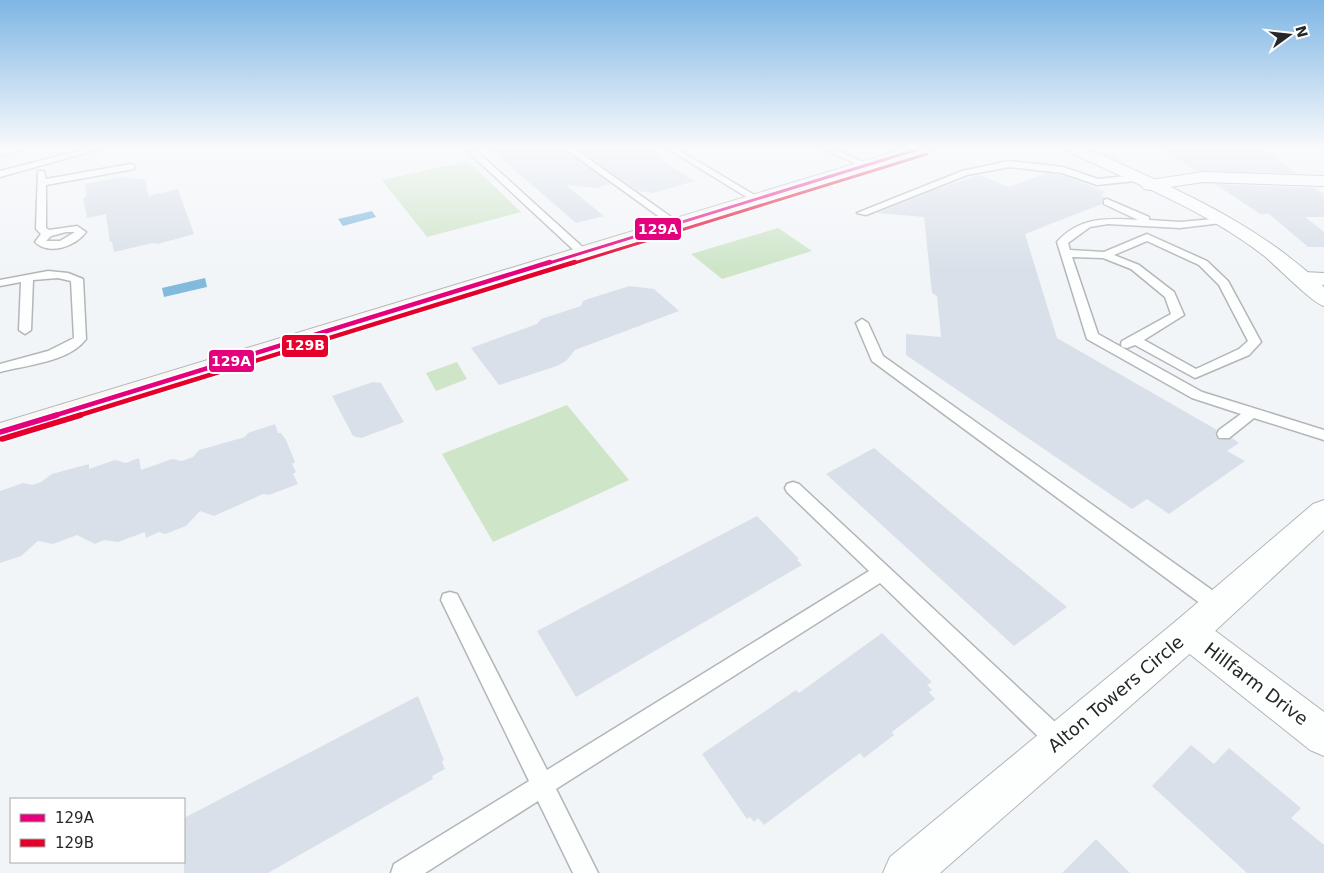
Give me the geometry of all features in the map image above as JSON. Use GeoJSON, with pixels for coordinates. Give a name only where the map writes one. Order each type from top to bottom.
{"type":"FeatureCollection","features":[{"type":"Feature","properties":{"kind":"main road"},"geometry":{"type":"LineString","coordinates":[[0,432],[792,188]]}},
{"type":"Feature","properties":{"kind":"street"},"geometry":{"type":"LineString","coordinates":[[1156,188],[1221,220],[1314,278],[1324,299]]}},
{"type":"Feature","properties":{"kind":"street","name":"Alton Towers Circle"},"geometry":{"type":"LineString","coordinates":[[906,873],[1189,632],[1324,512]]}},
{"type":"Feature","properties":{"kind":"street","name":"Hillfarm Drive"},"geometry":{"type":"LineString","coordinates":[[1189,632],[1324,736]]}},
{"type":"Feature","properties":{"kind":"lane"},"geometry":{"type":"LineString","coordinates":[[41,188],[41,229],[47,234]]}},
{"type":"Feature","properties":{"kind":"lane"},"geometry":{"type":"LineString","coordinates":[[512,188],[583,253]]}},
{"type":"Feature","properties":{"kind":"lane"},"geometry":{"type":"LineString","coordinates":[[625,188],[676,224]]}},
{"type":"Feature","properties":{"kind":"lane"},"geometry":{"type":"LineString","coordinates":[[737,188],[756,199]]}},
{"type":"Feature","properties":{"kind":"lane"},"geometry":{"type":"LineString","coordinates":[[862,213],[927,188]]}},
{"type":"Feature","properties":{"kind":"lane"},"geometry":{"type":"LineString","coordinates":[[1108,202],[1153,222]]}},
{"type":"Feature","properties":{"kind":"lane"},"geometry":{"type":"LineString","coordinates":[[1221,220],[1191,224],[1108,221],[1087,224],[1062,242],[1092,336],[1197,395],[1324,435]]}},
{"type":"Feature","properties":{"kind":"lane"},"geometry":{"type":"LineString","coordinates":[[1105,255],[1147,237],[1203,263],[1224,283],[1256,342],[1244,352],[1194,374],[1135,340]]}},
{"type":"Feature","properties":{"kind":"lane"},"geometry":{"type":"LineString","coordinates":[[1066,252],[1105,255],[1135,267],[1170,294],[1178,315],[1118,350]]}},
{"type":"Feature","properties":{"kind":"lane"},"geometry":{"type":"LineString","coordinates":[[0,283],[53,274],[78,279],[80,339],[72,346],[56,352],[0,368]]}},
{"type":"Feature","properties":{"kind":"lane"},"geometry":{"type":"LineString","coordinates":[[25,330],[27,277]]}},
{"type":"Feature","properties":{"kind":"lane"},"geometry":{"type":"LineString","coordinates":[[862,323],[877,358],[1218,606]]}},
{"type":"Feature","properties":{"kind":"lane"},"geometry":{"type":"LineString","coordinates":[[1224,434],[1250,413]]}},
{"type":"Feature","properties":{"kind":"lane"},"geometry":{"type":"LineString","coordinates":[[793,488],[1060,742]]}},
{"type":"Feature","properties":{"kind":"lane"},"geometry":{"type":"LineString","coordinates":[[403,873],[542,783],[881,573]]}},
{"type":"Feature","properties":{"kind":"lane"},"geometry":{"type":"LineString","coordinates":[[450,600],[586,873]]}},
{"type":"Feature","properties":{"kind":"green space"},"geometry":{"type":"Polygon","coordinates":[[[388,188],[496,188],[521,212],[427,237],[388,188]]]}},
{"type":"Feature","properties":{"kind":"green space"},"geometry":{"type":"Polygon","coordinates":[[[778,228],[812,251],[722,279],[691,254],[778,228]]]}},
{"type":"Feature","properties":{"kind":"green space"},"geometry":{"type":"Polygon","coordinates":[[[457,362],[467,379],[436,391],[426,373],[457,362]]]}},
{"type":"Feature","properties":{"kind":"green space"},"geometry":{"type":"Polygon","coordinates":[[[567,405],[629,480],[493,542],[442,454],[567,405]]]}},
{"type":"Feature","properties":{"kind":"water"},"geometry":{"type":"Polygon","coordinates":[[[372,211],[376,217],[343,226],[338,219],[372,211]]]}},
{"type":"Feature","properties":{"kind":"water"},"geometry":{"type":"Polygon","coordinates":[[[205,278],[207,287],[164,297],[162,288],[205,278]]]}},
{"type":"Feature","properties":{"kind":"building"},"geometry":{"type":"Polygon","coordinates":[[[86,188],[147,188],[148,196],[178,189],[194,234],[158,244],[153,243],[114,252],[112,242],[110,242],[106,214],[87,218],[83,199],[87,195],[86,188]]]}},
{"type":"Feature","properties":{"kind":"building"},"geometry":{"type":"Polygon","coordinates":[[[535,188],[569,188],[604,216],[576,223],[535,188]]]}},
{"type":"Feature","properties":{"kind":"building"},"geometry":{"type":"Polygon","coordinates":[[[633,188],[671,188],[653,193],[638,191],[633,188]]]}},
{"type":"Feature","properties":{"kind":"building"},"geometry":{"type":"Polygon","coordinates":[[[1095,188],[1106,192],[1100,195],[1106,197],[1102,199],[1102,204],[1025,234],[1057,338],[1217,430],[1215,435],[1219,440],[1232,438],[1239,443],[1227,451],[1245,461],[1169,514],[1147,499],[1132,509],[906,355],[906,334],[941,337],[937,296],[932,293],[924,217],[877,213],[937,189],[1095,188]]]}},
{"type":"Feature","properties":{"kind":"building"},"geometry":{"type":"Polygon","coordinates":[[[1221,188],[1315,188],[1324,194],[1324,217],[1305,217],[1324,232],[1324,247],[1308,247],[1269,214],[1260,214],[1221,188]]]}},
{"type":"Feature","properties":{"kind":"building"},"geometry":{"type":"Polygon","coordinates":[[[630,286],[654,289],[679,311],[575,350],[566,361],[557,366],[499,385],[471,348],[537,324],[541,319],[581,306],[583,301],[630,286]]]}},
{"type":"Feature","properties":{"kind":"building"},"geometry":{"type":"Polygon","coordinates":[[[373,382],[381,383],[404,422],[361,438],[353,436],[332,396],[373,382]]]}},
{"type":"Feature","properties":{"kind":"building"},"geometry":{"type":"Polygon","coordinates":[[[275,424],[278,433],[281,433],[286,440],[295,462],[292,464],[296,472],[293,474],[298,484],[269,495],[263,494],[214,516],[200,511],[186,526],[165,534],[159,532],[146,538],[145,532],[118,542],[104,540],[95,544],[77,535],[53,544],[38,541],[21,556],[0,563],[0,491],[23,483],[32,485],[41,482],[52,474],[89,464],[89,469],[115,460],[126,463],[139,458],[141,470],[172,459],[182,461],[193,457],[199,450],[245,437],[248,433],[275,424]]]}},
{"type":"Feature","properties":{"kind":"building"},"geometry":{"type":"Polygon","coordinates":[[[874,448],[1067,607],[1014,646],[826,474],[874,448]]]}},
{"type":"Feature","properties":{"kind":"building"},"geometry":{"type":"Polygon","coordinates":[[[757,516],[799,559],[797,560],[802,565],[576,697],[537,631],[757,516]]]}},
{"type":"Feature","properties":{"kind":"building"},"geometry":{"type":"Polygon","coordinates":[[[882,633],[932,682],[927,685],[932,690],[929,692],[935,699],[892,732],[894,735],[864,758],[860,753],[764,825],[758,818],[754,822],[750,817],[747,819],[702,754],[796,690],[799,693],[882,633]]]}},
{"type":"Feature","properties":{"kind":"building"},"geometry":{"type":"Polygon","coordinates":[[[418,696],[444,760],[442,762],[445,769],[432,776],[433,779],[268,873],[184,873],[185,817],[418,696]]]}},
{"type":"Feature","properties":{"kind":"building"},"geometry":{"type":"Polygon","coordinates":[[[1191,745],[1214,764],[1229,748],[1301,808],[1291,818],[1324,845],[1324,873],[1247,873],[1152,786],[1191,745]]]}},
{"type":"Feature","properties":{"kind":"building"},"geometry":{"type":"Polygon","coordinates":[[[1096,839],[1130,873],[1062,873],[1096,839]]]}},
{"type":"Feature","properties":{"kind":"transit line","name":"129A"},"geometry":{"type":"LineString","coordinates":[[0,432],[793,188]]}},
{"type":"Feature","properties":{"kind":"transit line","name":"129B"},"geometry":{"type":"LineString","coordinates":[[2,439],[817,188]]}}]}
